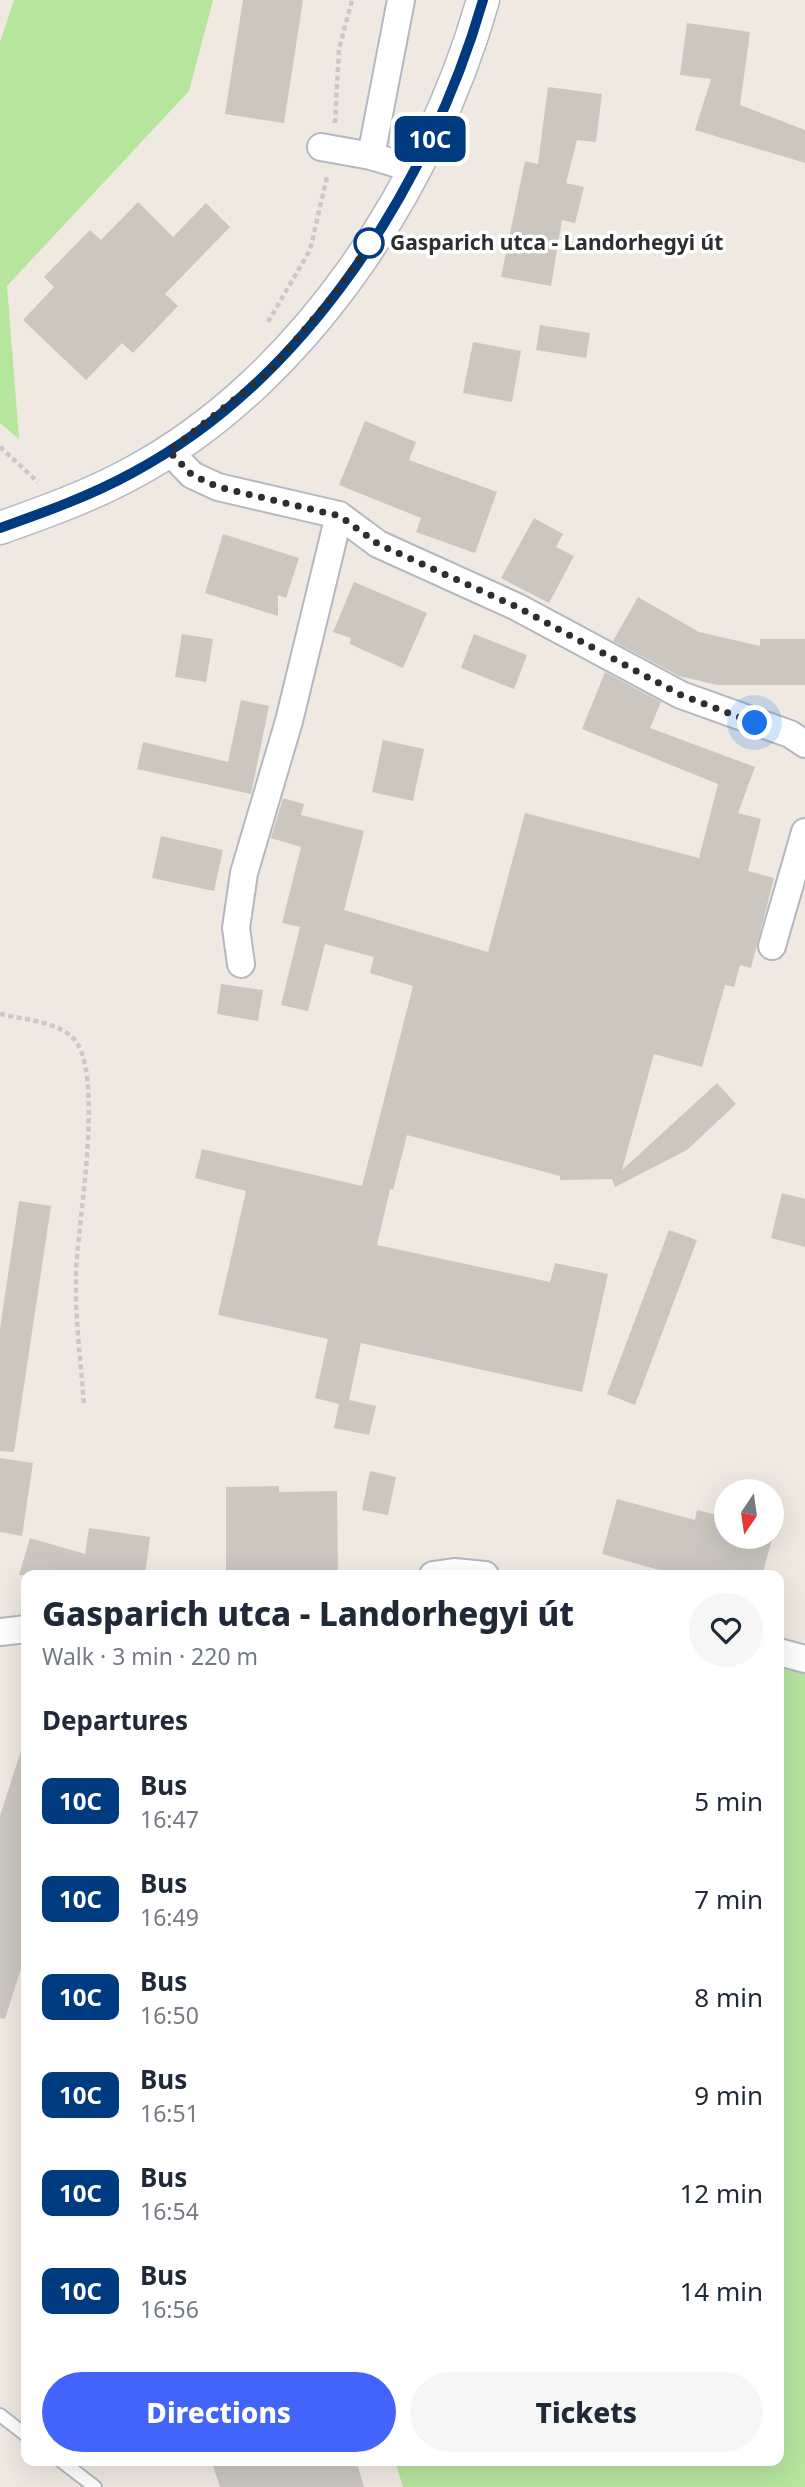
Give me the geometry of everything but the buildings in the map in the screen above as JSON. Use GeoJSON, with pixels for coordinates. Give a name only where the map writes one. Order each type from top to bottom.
{"type":"FeatureCollection","features":[{"type":"Feature","properties":{"kind":"street"},"geometry":{"type":"LineString","coordinates":[[371,156],[401,0]]}},
{"type":"Feature","properties":{"kind":"street"},"geometry":{"type":"LineString","coordinates":[[0,528],[46,491],[133,473],[169,451],[268,373],[337,291],[387,217],[444,111],[466,58],[483,0]]}},
{"type":"Feature","properties":{"kind":"street"},"geometry":{"type":"LineString","coordinates":[[327,148],[371,156],[414,169]]}},
{"type":"Feature","properties":{"kind":"street"},"geometry":{"type":"LineString","coordinates":[[169,451],[192,475],[218,487],[340,516],[378,544],[517,607],[681,695],[790,734],[805,744]]}},
{"type":"Feature","properties":{"kind":"street"},"geometry":{"type":"LineString","coordinates":[[241,964],[236,928],[244,873],[289,721],[340,516]]}},
{"type":"Feature","properties":{"kind":"street"},"geometry":{"type":"LineString","coordinates":[[772,946],[805,832]]}},
{"type":"Feature","properties":{"kind":"street"},"geometry":{"type":"LineString","coordinates":[[0,1632],[21,1630]]}},
{"type":"Feature","properties":{"kind":"street"},"geometry":{"type":"LineString","coordinates":[[784,1653],[805,1659]]}},
{"type":"Feature","properties":{"kind":"lane"},"geometry":{"type":"LineString","coordinates":[[0,2415],[21,2431]]}},
{"type":"Feature","properties":{"kind":"lane"},"geometry":{"type":"LineString","coordinates":[[68,2466],[95,2487]]}},
{"type":"Feature","properties":{"kind":"path"},"geometry":{"type":"LineString","coordinates":[[262,328],[298,275],[310,250],[327,148],[339,49],[352,0]]}},
{"type":"Feature","properties":{"kind":"path"},"geometry":{"type":"LineString","coordinates":[[0,447],[46,491]]}},
{"type":"Feature","properties":{"kind":"path"},"geometry":{"type":"LineString","coordinates":[[0,1014],[51,1026],[71,1036],[85,1055],[90,1093],[75,1278],[84,1405]]}},
{"type":"Feature","properties":{"kind":"green space"},"geometry":{"type":"Polygon","coordinates":[[[14,0],[213,0],[189,91],[7,286],[19,439],[0,423],[0,42],[14,0]]]}},
{"type":"Feature","properties":{"kind":"green space"},"geometry":{"type":"Polygon","coordinates":[[[784,1660],[805,1666],[805,2487],[403,2487],[397,2466],[784,2466],[784,1660]]]}},
{"type":"Feature","properties":{"kind":"bus line","name":"10C"},"geometry":{"type":"LineString","coordinates":[[0,528],[91,493],[133,473],[169,451],[218,415],[268,373],[337,291],[387,217],[444,111],[466,58],[483,0]]}},
{"type":"Feature","properties":{"kind":"place","name":"Gasparich utca - Landorhegyi út"},"geometry":{"type":"Point","coordinates":[369,243]}},
{"type":"Feature","properties":{"kind":"route"},"geometry":{"type":"LineString","coordinates":[[369,243],[375,236],[337,291],[268,373],[169,451],[192,475],[218,487],[340,516],[378,544],[517,607],[681,695],[755,723]]}}]}
